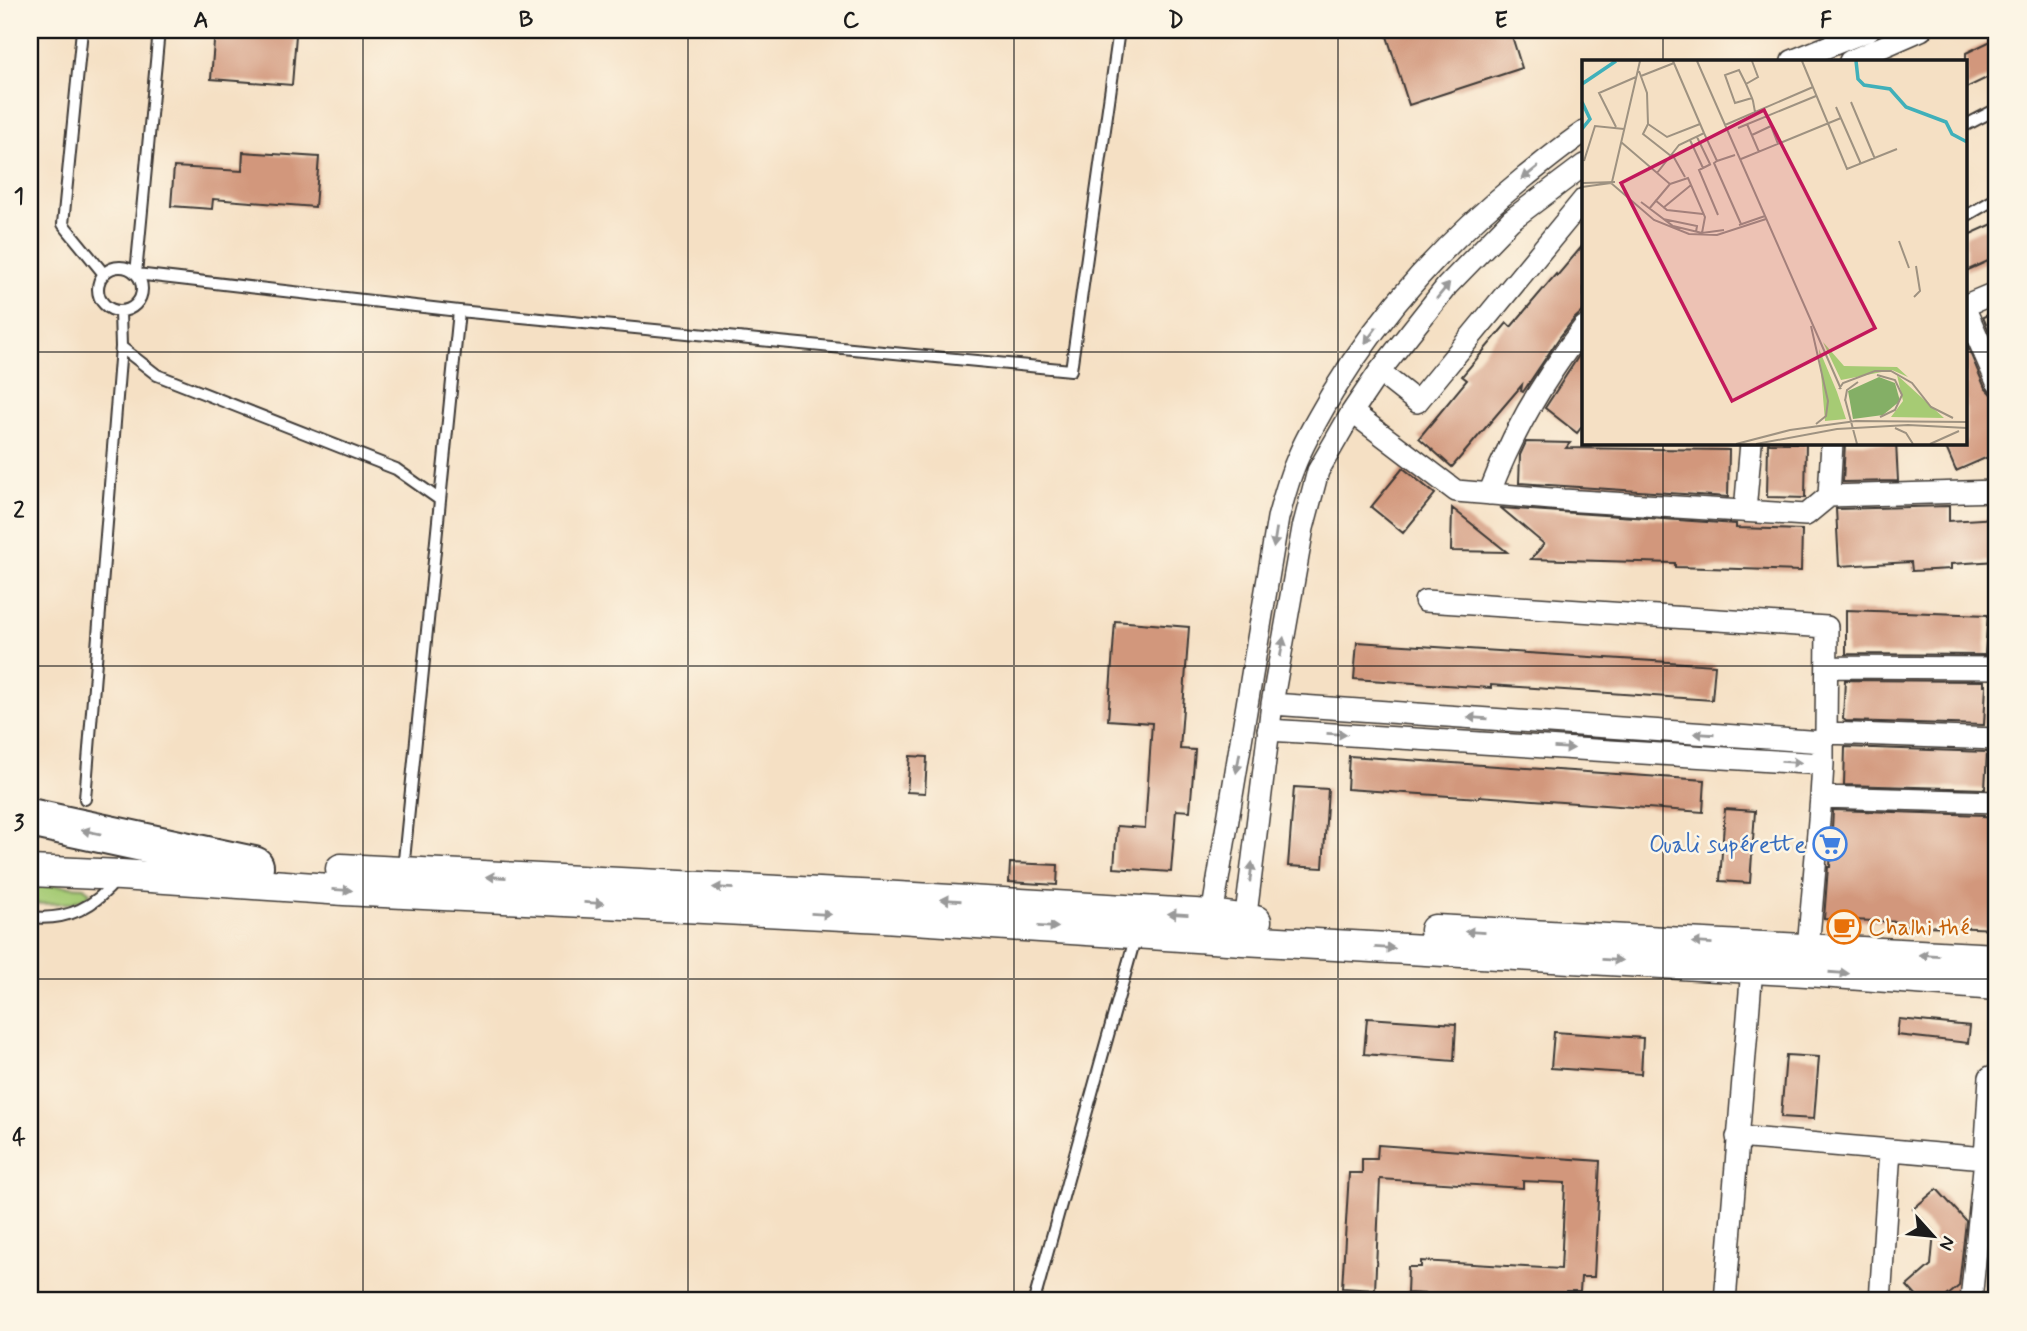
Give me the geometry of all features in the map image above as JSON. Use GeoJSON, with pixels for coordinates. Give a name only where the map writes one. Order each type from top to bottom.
{"type":"FeatureCollection","features":[{"type":"Feature","properties":{"kind":"highway"},"geometry":{"type":"LineString","coordinates":[[30,818],[254,866]]}},
{"type":"Feature","properties":{"kind":"main road"},"geometry":{"type":"LineString","coordinates":[[30,857],[254,866],[402,883]]}},
{"type":"Feature","properties":{"kind":"main road"},"geometry":{"type":"LineString","coordinates":[[30,871],[880,895],[1138,922],[1997,985]]}},
{"type":"Feature","properties":{"kind":"main road"},"geometry":{"type":"LineString","coordinates":[[1244,930],[1808,949],[1997,959]]}},
{"type":"Feature","properties":{"kind":"street"},"geometry":{"type":"LineString","coordinates":[[1794,60],[1869,30]]}},
{"type":"Feature","properties":{"kind":"street"},"geometry":{"type":"LineString","coordinates":[[1852,60],[1921,30]]}},
{"type":"Feature","properties":{"kind":"street"},"geometry":{"type":"LineString","coordinates":[[1211,926],[1278,518],[1294,466],[1317,419],[1351,363],[1388,311],[1438,254],[1486,208],[1582,133]]}},
{"type":"Feature","properties":{"kind":"street"},"geometry":{"type":"LineString","coordinates":[[1244,930],[1272,704],[1303,528],[1318,471],[1379,372],[1447,286],[1511,220],[1582,166]]}},
{"type":"Feature","properties":{"kind":"street"},"geometry":{"type":"LineString","coordinates":[[1379,372],[1417,402],[1582,200]]}},
{"type":"Feature","properties":{"kind":"street"},"geometry":{"type":"LineString","coordinates":[[1968,304],[1997,292]]}},
{"type":"Feature","properties":{"kind":"street"},"geometry":{"type":"LineString","coordinates":[[1968,316],[1997,382]]}},
{"type":"Feature","properties":{"kind":"street"},"geometry":{"type":"LineString","coordinates":[[1489,494],[1502,458],[1527,409],[1582,330]]}},
{"type":"Feature","properties":{"kind":"street"},"geometry":{"type":"LineString","coordinates":[[1352,412],[1456,491],[1806,515],[1829,495],[1997,491]]}},
{"type":"Feature","properties":{"kind":"street"},"geometry":{"type":"LineString","coordinates":[[1745,512],[1751,444]]}},
{"type":"Feature","properties":{"kind":"street"},"geometry":{"type":"LineString","coordinates":[[1829,495],[1832,444]]}},
{"type":"Feature","properties":{"kind":"street"},"geometry":{"type":"LineString","coordinates":[[1425,601],[1828,627],[1825,737],[1808,949]]}},
{"type":"Feature","properties":{"kind":"street"},"geometry":{"type":"LineString","coordinates":[[1827,667],[1997,668]]}},
{"type":"Feature","properties":{"kind":"street"},"geometry":{"type":"LineString","coordinates":[[1272,704],[1825,737],[1997,738]]}},
{"type":"Feature","properties":{"kind":"street"},"geometry":{"type":"LineString","coordinates":[[1268,730],[1823,764]]}},
{"type":"Feature","properties":{"kind":"street"},"geometry":{"type":"LineString","coordinates":[[1821,797],[1997,802]]}},
{"type":"Feature","properties":{"kind":"street"},"geometry":{"type":"LineString","coordinates":[[1725,1301],[1752,968]]}},
{"type":"Feature","properties":{"kind":"street"},"geometry":{"type":"LineString","coordinates":[[1971,1301],[1990,1077]]}},
{"type":"Feature","properties":{"kind":"street"},"geometry":{"type":"LineString","coordinates":[[1737,1138],[1985,1158]]}},
{"type":"Feature","properties":{"kind":"street"},"geometry":{"type":"LineString","coordinates":[[1880,1301],[1890,1150]]}},
{"type":"Feature","properties":{"kind":"lane"},"geometry":{"type":"LineString","coordinates":[[82,30],[63,224],[104,274]]}},
{"type":"Feature","properties":{"kind":"lane"},"geometry":{"type":"LineString","coordinates":[[159,30],[136,274],[142,287],[138,301],[127,310],[120,311],[107,306],[98,287],[104,274],[117,267],[136,274],[458,310],[1071,370],[1119,30]]}},
{"type":"Feature","properties":{"kind":"lane"},"geometry":{"type":"LineString","coordinates":[[1968,124],[1997,109]]}},
{"type":"Feature","properties":{"kind":"lane"},"geometry":{"type":"LineString","coordinates":[[1968,215],[1997,198]]}},
{"type":"Feature","properties":{"kind":"lane"},"geometry":{"type":"LineString","coordinates":[[402,883],[458,310]]}},
{"type":"Feature","properties":{"kind":"lane"},"geometry":{"type":"LineString","coordinates":[[85,799],[121,347],[120,311]]}},
{"type":"Feature","properties":{"kind":"lane"},"geometry":{"type":"LineString","coordinates":[[121,347],[158,375],[397,469],[440,499]]}},
{"type":"Feature","properties":{"kind":"lane"},"geometry":{"type":"LineString","coordinates":[[30,918],[77,912],[94,903],[121,875]]}},
{"type":"Feature","properties":{"kind":"lane"},"geometry":{"type":"LineString","coordinates":[[1034,1301],[1138,922]]}},
{"type":"Feature","properties":{"kind":"green space"},"geometry":{"type":"Polygon","coordinates":[[[30,884],[84,887],[90,893],[87,897],[71,903],[30,904],[30,884]]]}},
{"type":"Feature","properties":{"kind":"building"},"geometry":{"type":"Polygon","coordinates":[[[215,30],[296,35],[292,85],[211,79],[215,30]]]}},
{"type":"Feature","properties":{"kind":"building"},"geometry":{"type":"Polygon","coordinates":[[[1385,30],[1510,30],[1522,68],[1409,105],[1385,30]]]}},
{"type":"Feature","properties":{"kind":"building"},"geometry":{"type":"Polygon","coordinates":[[[1997,38],[1997,73],[1968,87],[1966,53],[1997,38]]]}},
{"type":"Feature","properties":{"kind":"building"},"geometry":{"type":"Polygon","coordinates":[[[243,152],[319,157],[315,207],[213,199],[212,209],[171,206],[174,167],[242,171],[243,152]]]}},
{"type":"Feature","properties":{"kind":"building"},"geometry":{"type":"Polygon","coordinates":[[[1997,222],[1997,257],[1968,270],[1968,235],[1997,222]]]}},
{"type":"Feature","properties":{"kind":"building"},"geometry":{"type":"Polygon","coordinates":[[[1582,246],[1582,312],[1559,338],[1523,392],[1522,385],[1452,467],[1419,438],[1467,380],[1462,376],[1507,323],[1511,327],[1556,274],[1557,276],[1582,246]]]}},
{"type":"Feature","properties":{"kind":"building"},"geometry":{"type":"Polygon","coordinates":[[[1997,311],[1997,350],[1983,317],[1997,311]]]}},
{"type":"Feature","properties":{"kind":"building"},"geometry":{"type":"Polygon","coordinates":[[[1968,348],[1985,388],[1997,395],[1997,453],[1956,471],[1944,444],[1968,444],[1968,348]]]}},
{"type":"Feature","properties":{"kind":"building"},"geometry":{"type":"Polygon","coordinates":[[[1580,354],[1582,427],[1577,433],[1545,408],[1580,354]]]}},
{"type":"Feature","properties":{"kind":"building"},"geometry":{"type":"Polygon","coordinates":[[[1526,442],[1570,443],[1566,448],[1729,450],[1728,497],[1519,483],[1520,455],[1526,442]]]}},
{"type":"Feature","properties":{"kind":"building"},"geometry":{"type":"Polygon","coordinates":[[[1768,444],[1806,444],[1805,498],[1767,497],[1768,444]]]}},
{"type":"Feature","properties":{"kind":"building"},"geometry":{"type":"Polygon","coordinates":[[[1845,444],[1896,444],[1898,481],[1843,482],[1845,444]]]}},
{"type":"Feature","properties":{"kind":"building"},"geometry":{"type":"Polygon","coordinates":[[[1403,468],[1435,494],[1403,533],[1371,507],[1403,468]]]}},
{"type":"Feature","properties":{"kind":"building"},"geometry":{"type":"Polygon","coordinates":[[[1949,506],[1949,521],[1997,518],[1997,561],[1951,564],[1951,569],[1912,571],[1911,562],[1839,566],[1836,509],[1949,506]]]}},
{"type":"Feature","properties":{"kind":"building"},"geometry":{"type":"Polygon","coordinates":[[[1452,508],[1507,552],[1451,551],[1452,508]]]}},
{"type":"Feature","properties":{"kind":"building"},"geometry":{"type":"Polygon","coordinates":[[[1501,508],[1736,524],[1736,528],[1802,530],[1801,571],[1675,567],[1675,563],[1531,559],[1544,544],[1501,508]]]}},
{"type":"Feature","properties":{"kind":"building"},"geometry":{"type":"Polygon","coordinates":[[[1846,610],[1988,615],[1985,655],[1846,654],[1846,610]]]}},
{"type":"Feature","properties":{"kind":"building"},"geometry":{"type":"Polygon","coordinates":[[[1115,621],[1189,627],[1180,749],[1195,750],[1190,811],[1176,810],[1171,872],[1114,868],[1117,826],[1145,828],[1152,723],[1108,720],[1115,621]]]}},
{"type":"Feature","properties":{"kind":"building"},"geometry":{"type":"Polygon","coordinates":[[[1357,642],[1715,665],[1712,700],[1354,679],[1357,642]]]}},
{"type":"Feature","properties":{"kind":"building"},"geometry":{"type":"Polygon","coordinates":[[[1845,680],[1984,681],[1984,725],[1846,721],[1843,719],[1845,680]]]}},
{"type":"Feature","properties":{"kind":"building"},"geometry":{"type":"Polygon","coordinates":[[[1845,747],[1987,752],[1985,789],[1844,785],[1845,747]]]}},
{"type":"Feature","properties":{"kind":"building"},"geometry":{"type":"Polygon","coordinates":[[[910,756],[927,757],[925,793],[907,792],[910,756]]]}},
{"type":"Feature","properties":{"kind":"building"},"geometry":{"type":"Polygon","coordinates":[[[1349,756],[1705,780],[1703,812],[1347,789],[1349,756]]]}},
{"type":"Feature","properties":{"kind":"building"},"geometry":{"type":"Polygon","coordinates":[[[1294,787],[1328,789],[1323,868],[1288,866],[1294,787]]]}},
{"type":"Feature","properties":{"kind":"building"},"geometry":{"type":"Polygon","coordinates":[[[1725,809],[1755,811],[1750,883],[1720,881],[1725,809]]]}},
{"type":"Feature","properties":{"kind":"building"},"geometry":{"type":"Polygon","coordinates":[[[1833,810],[1984,815],[1983,817],[1997,818],[1997,929],[1824,919],[1833,810]]]}},
{"type":"Feature","properties":{"kind":"building"},"geometry":{"type":"Polygon","coordinates":[[[1010,863],[1058,865],[1057,885],[1009,882],[1010,863]]]}},
{"type":"Feature","properties":{"kind":"building"},"geometry":{"type":"Polygon","coordinates":[[[1367,1018],[1456,1024],[1454,1061],[1364,1054],[1367,1018]]]}},
{"type":"Feature","properties":{"kind":"building"},"geometry":{"type":"Polygon","coordinates":[[[1899,1019],[1970,1026],[1968,1043],[1897,1035],[1899,1019]]]}},
{"type":"Feature","properties":{"kind":"building"},"geometry":{"type":"Polygon","coordinates":[[[1554,1032],[1643,1038],[1641,1074],[1551,1068],[1554,1032]]]}},
{"type":"Feature","properties":{"kind":"building"},"geometry":{"type":"Polygon","coordinates":[[[1786,1055],[1819,1057],[1814,1119],[1781,1117],[1786,1055]]]}},
{"type":"Feature","properties":{"kind":"building"},"geometry":{"type":"Polygon","coordinates":[[[1378,1145],[1600,1161],[1594,1277],[1581,1277],[1580,1291],[1566,1291],[1565,1301],[1407,1293],[1408,1267],[1421,1267],[1421,1261],[1561,1269],[1565,1183],[1523,1181],[1523,1188],[1380,1179],[1375,1290],[1342,1288],[1349,1173],[1362,1173],[1362,1159],[1377,1159],[1378,1145]]]}},
{"type":"Feature","properties":{"kind":"building"},"geometry":{"type":"Polygon","coordinates":[[[1937,1189],[1966,1221],[1959,1286],[1941,1301],[1921,1301],[1907,1286],[1931,1265],[1934,1232],[1913,1209],[1937,1189]]]}},
{"type":"Feature","properties":{"kind":"place","name":"Ouali supérette"},"geometry":{"type":"Point","coordinates":[1830,844]}},
{"type":"Feature","properties":{"kind":"place","name":"Chalhi thé"},"geometry":{"type":"Point","coordinates":[1844,927]}}]}
